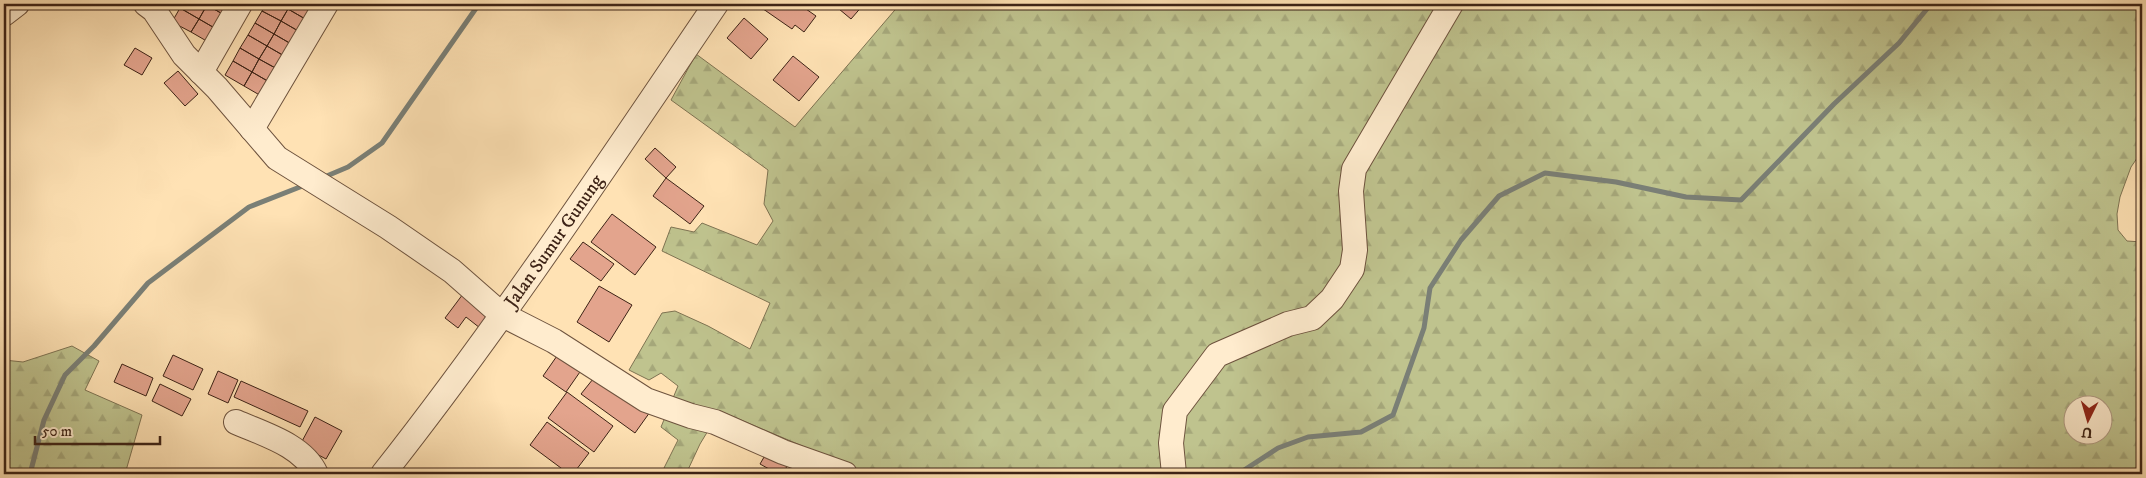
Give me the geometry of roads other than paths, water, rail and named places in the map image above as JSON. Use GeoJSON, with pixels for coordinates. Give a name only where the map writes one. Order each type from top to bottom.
{"type":"FeatureCollection","features":[{"type":"Feature","properties":{"kind":"street"},"geometry":{"type":"LineString","coordinates":[[4,14],[17,4]]}},
{"type":"Feature","properties":{"kind":"street"},"geometry":{"type":"LineString","coordinates":[[201,72],[240,4]]}},
{"type":"Feature","properties":{"kind":"street"},"geometry":{"type":"LineString","coordinates":[[252,129],[326,4]]}},
{"type":"Feature","properties":{"kind":"street","name":"Jalan Sumur Gunung"},"geometry":{"type":"LineString","coordinates":[[384,474],[440,402],[716,4]]}},
{"type":"Feature","properties":{"kind":"street"},"geometry":{"type":"LineString","coordinates":[[1174,474],[1171,443],[1174,411],[1217,355],[1288,324],[1312,318],[1332,299],[1352,269],[1355,250],[1351,191],[1354,169],[1451,4]]}},
{"type":"Feature","properties":{"kind":"street"},"geometry":{"type":"LineString","coordinates":[[152,6],[184,55],[217,88],[278,158],[388,227],[452,271],[501,314],[554,340],[646,400],[690,416],[715,422],[783,452],[846,474]]}},
{"type":"Feature","properties":{"kind":"street"},"geometry":{"type":"LineString","coordinates":[[236,422],[291,447],[308,460],[316,474]]}},
{"type":"Feature","properties":{"kind":"waterway"},"geometry":{"type":"LineString","coordinates":[[322,178],[348,167],[382,143],[479,4]]}},
{"type":"Feature","properties":{"kind":"waterway"},"geometry":{"type":"LineString","coordinates":[[1238,474],[1278,448],[1308,437],[1361,432],[1393,415],[1424,328],[1430,288],[1461,240],[1499,196],[1545,173],[1616,182],[1686,197],[1741,200],[1834,104],[1899,43],[1931,4]]}},
{"type":"Feature","properties":{"kind":"waterway"},"geometry":{"type":"LineString","coordinates":[[30,474],[44,420],[65,375],[94,346],[148,283],[249,207],[305,185]]}}]}
